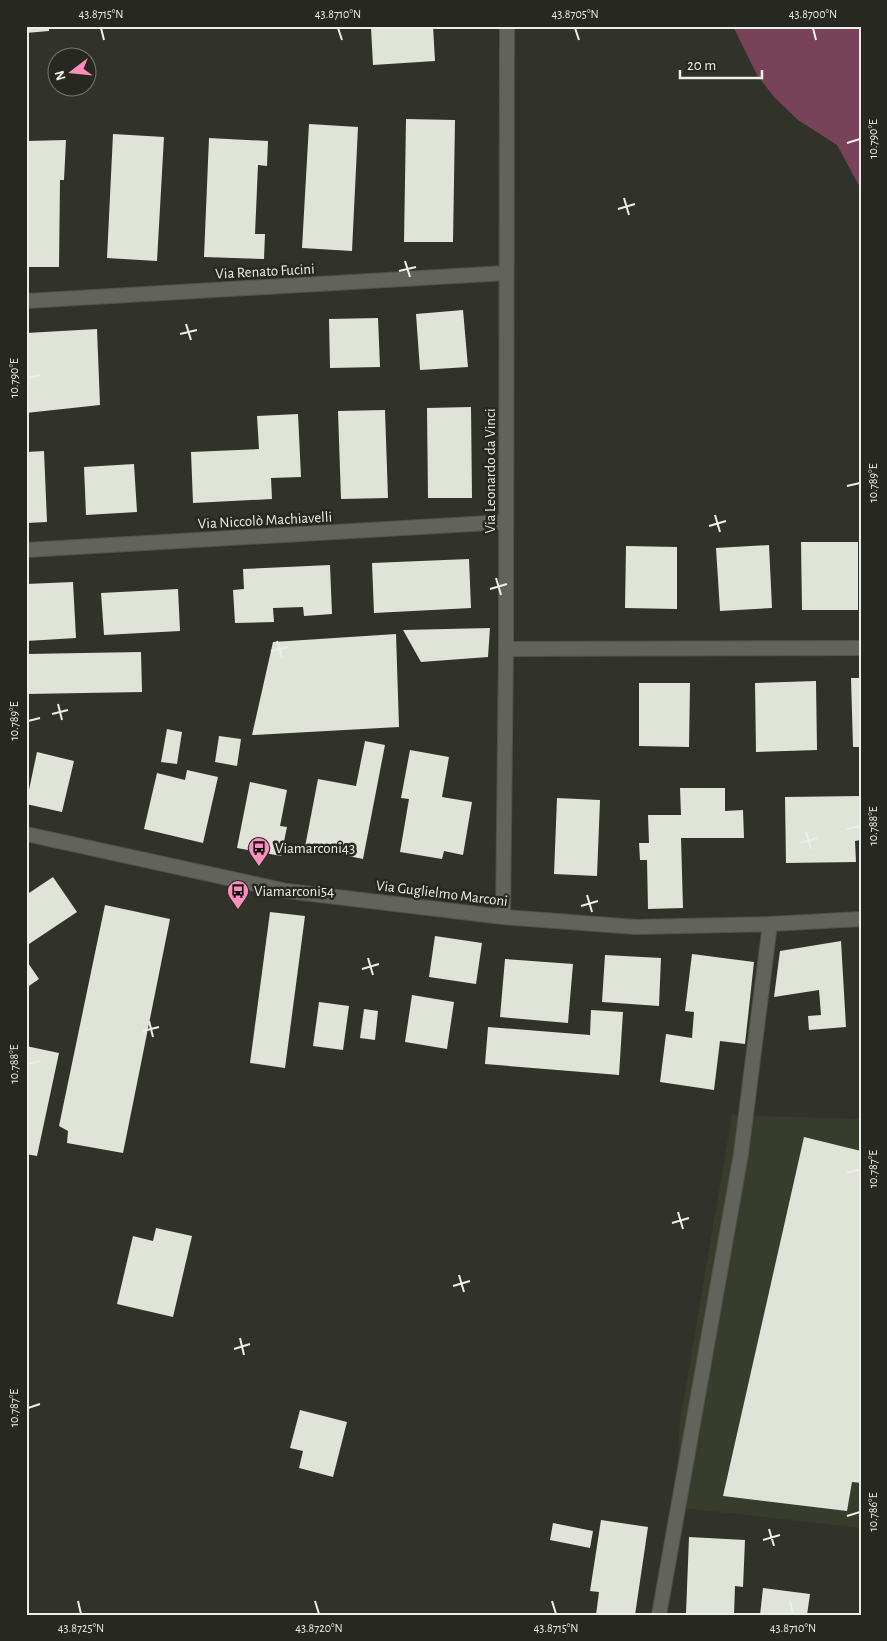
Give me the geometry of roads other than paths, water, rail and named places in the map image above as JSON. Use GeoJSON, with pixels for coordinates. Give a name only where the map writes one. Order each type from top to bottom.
{"type":"FeatureCollection","features":[{"type":"Feature","properties":{"kind":"street","name":"Via Leonardo da Vinci"},"geometry":{"type":"LineString","coordinates":[[503,917],[506,649],[507,26]]}},
{"type":"Feature","properties":{"kind":"street","name":"Via Renato Fucini"},"geometry":{"type":"LineString","coordinates":[[26,300],[506,273]]}},
{"type":"Feature","properties":{"kind":"street","name":"Via Niccolò Machiavelli"},"geometry":{"type":"LineString","coordinates":[[26,550],[506,522]]}},
{"type":"Feature","properties":{"kind":"street"},"geometry":{"type":"LineString","coordinates":[[506,649],[861,648]]}},
{"type":"Feature","properties":{"kind":"street","name":"Via Guglielmo Marconi"},"geometry":{"type":"LineString","coordinates":[[26,834],[287,891],[503,917],[636,927],[770,924],[861,919]]}},
{"type":"Feature","properties":{"kind":"street"},"geometry":{"type":"LineString","coordinates":[[659,1615],[741,1154],[770,924]]}},
{"type":"Feature","properties":{"kind":"place","name":"Viamarconi43"},"geometry":{"type":"Point","coordinates":[259,867]}},
{"type":"Feature","properties":{"kind":"place","name":"Viamarconi54"},"geometry":{"type":"Point","coordinates":[238,910]}}]}
